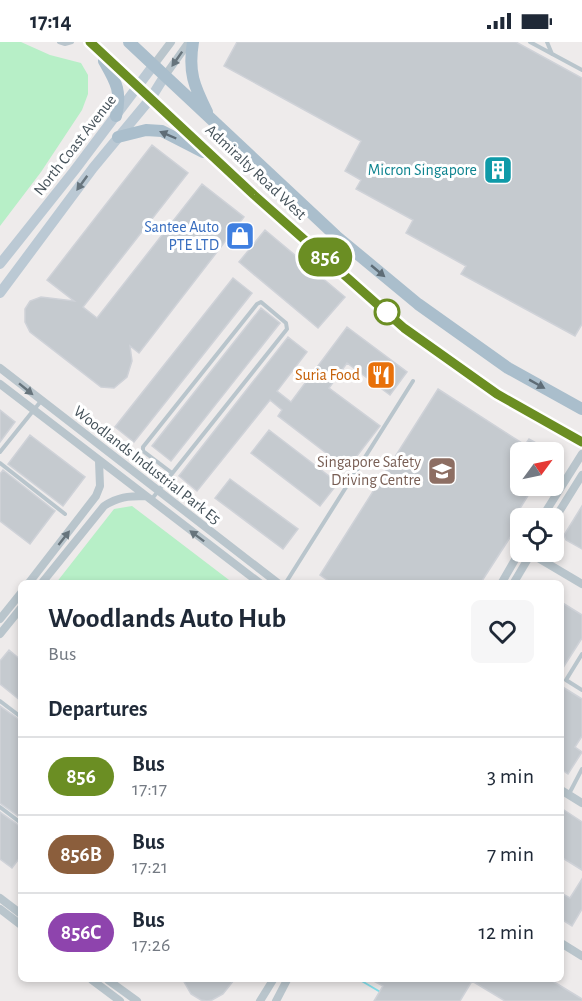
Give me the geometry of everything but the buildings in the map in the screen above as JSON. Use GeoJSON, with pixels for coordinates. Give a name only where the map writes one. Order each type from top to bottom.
{"type":"FeatureCollection","features":[{"type":"Feature","properties":{"kind":"main road","name":"Admiralty Road West"},"geometry":{"type":"LineString","coordinates":[[129,42],[336,236],[418,304],[508,368],[582,409]]}},
{"type":"Feature","properties":{"kind":"main road"},"geometry":{"type":"LineString","coordinates":[[191,42],[190,69],[210,119]]}},
{"type":"Feature","properties":{"kind":"main road","name":"Admiralty Road West"},"geometry":{"type":"LineString","coordinates":[[94,46],[404,328],[497,394],[582,442]]}},
{"type":"Feature","properties":{"kind":"main road"},"geometry":{"type":"LineString","coordinates":[[94,46],[118,88],[119,102],[116,116]]}},
{"type":"Feature","properties":{"kind":"main road","name":"North Coast Avenue"},"geometry":{"type":"LineString","coordinates":[[0,264],[153,66]]}},
{"type":"Feature","properties":{"kind":"main road","name":"North Coast Avenue"},"geometry":{"type":"LineString","coordinates":[[0,293],[93,168],[151,98],[165,77]]}},
{"type":"Feature","properties":{"kind":"main road"},"geometry":{"type":"LineString","coordinates":[[118,137],[146,130],[162,131],[215,158]]}},
{"type":"Feature","properties":{"kind":"street","name":"North Coast Avenue"},"geometry":{"type":"LineString","coordinates":[[153,66],[171,42]]}},
{"type":"Feature","properties":{"kind":"street","name":"North Coast Avenue"},"geometry":{"type":"LineString","coordinates":[[165,77],[191,42]]}},
{"type":"Feature","properties":{"kind":"street","name":"Woodlands Industrial Park E5"},"geometry":{"type":"LineString","coordinates":[[0,368],[274,580]]}},
{"type":"Feature","properties":{"kind":"street","name":"Woodlands Industrial Park E5"},"geometry":{"type":"LineString","coordinates":[[0,384],[256,580]]}},
{"type":"Feature","properties":{"kind":"street"},"geometry":{"type":"LineString","coordinates":[[549,508],[582,454]]}},
{"type":"Feature","properties":{"kind":"street"},"geometry":{"type":"LineString","coordinates":[[31,580],[96,496],[100,486],[99,461]]}},
{"type":"Feature","properties":{"kind":"street"},"geometry":{"type":"LineString","coordinates":[[561,508],[582,475]]}},
{"type":"Feature","properties":{"kind":"street"},"geometry":{"type":"LineString","coordinates":[[44,580],[104,506],[116,498],[128,496],[148,498]]}},
{"type":"Feature","properties":{"kind":"street"},"geometry":{"type":"LineString","coordinates":[[503,580],[514,562]]}},
{"type":"Feature","properties":{"kind":"street"},"geometry":{"type":"LineString","coordinates":[[515,580],[525,562]]}},
{"type":"Feature","properties":{"kind":"street"},"geometry":{"type":"LineString","coordinates":[[545,562],[582,584]]}},
{"type":"Feature","properties":{"kind":"street"},"geometry":{"type":"LineString","coordinates":[[0,619],[18,597]]}},
{"type":"Feature","properties":{"kind":"street"},"geometry":{"type":"LineString","coordinates":[[0,634],[18,612]]}},
{"type":"Feature","properties":{"kind":"street"},"geometry":{"type":"LineString","coordinates":[[565,792],[582,802]]}},
{"type":"Feature","properties":{"kind":"street"},"geometry":{"type":"LineString","coordinates":[[0,898],[18,912]]}},
{"type":"Feature","properties":{"kind":"street"},"geometry":{"type":"LineString","coordinates":[[0,909],[18,923]]}},
{"type":"Feature","properties":{"kind":"street"},"geometry":{"type":"LineString","coordinates":[[564,945],[582,956]]}},
{"type":"Feature","properties":{"kind":"street"},"geometry":{"type":"LineString","coordinates":[[95,982],[120,1001]]}},
{"type":"Feature","properties":{"kind":"street"},"geometry":{"type":"LineString","coordinates":[[106,990],[110,982]]}},
{"type":"Feature","properties":{"kind":"street"},"geometry":{"type":"LineString","coordinates":[[111,982],[137,1001]]}},
{"type":"Feature","properties":{"kind":"street"},"geometry":{"type":"LineString","coordinates":[[260,1001],[272,982]]}},
{"type":"Feature","properties":{"kind":"street"},"geometry":{"type":"LineString","coordinates":[[276,1001],[286,982]]}},
{"type":"Feature","properties":{"kind":"lane"},"geometry":{"type":"LineString","coordinates":[[59,42],[64,44],[72,42]]}},
{"type":"Feature","properties":{"kind":"lane"},"geometry":{"type":"LineString","coordinates":[[530,42],[582,70]]}},
{"type":"Feature","properties":{"kind":"lane"},"geometry":{"type":"LineString","coordinates":[[547,42],[552,54]]}},
{"type":"Feature","properties":{"kind":"lane"},"geometry":{"type":"LineString","coordinates":[[148,498],[172,473],[287,329],[286,323],[261,302],[257,304],[143,447],[143,451],[172,473]]}},
{"type":"Feature","properties":{"kind":"lane"},"geometry":{"type":"LineString","coordinates":[[288,580],[413,381]]}},
{"type":"Feature","properties":{"kind":"lane"},"geometry":{"type":"LineString","coordinates":[[0,452],[41,400]]}},
{"type":"Feature","properties":{"kind":"lane"},"geometry":{"type":"LineString","coordinates":[[58,430],[66,420]]}},
{"type":"Feature","properties":{"kind":"lane"},"geometry":{"type":"LineString","coordinates":[[0,463],[65,514]]}},
{"type":"Feature","properties":{"kind":"lane"},"geometry":{"type":"LineString","coordinates":[[582,654],[566,680],[582,690]]}},
{"type":"Feature","properties":{"kind":"lane"},"geometry":{"type":"LineString","coordinates":[[0,700],[18,715]]}},
{"type":"Feature","properties":{"kind":"lane"},"geometry":{"type":"LineString","coordinates":[[565,792],[582,769]]}},
{"type":"Feature","properties":{"kind":"lane"},"geometry":{"type":"LineString","coordinates":[[0,807],[18,821]]}},
{"type":"Feature","properties":{"kind":"green space"},"geometry":{"type":"Polygon","coordinates":[[[0,42],[21,42],[50,55],[81,63],[88,75],[88,94],[82,110],[41,172],[0,226],[0,42]]]}},
{"type":"Feature","properties":{"kind":"green space"},"geometry":{"type":"Polygon","coordinates":[[[132,506],[229,580],[58,580],[114,509],[132,506]]]}},
{"type":"Feature","properties":{"kind":"waterway"},"geometry":{"type":"LineString","coordinates":[[363,982],[382,993]]}},
{"type":"Feature","properties":{"kind":"bus line","name":"856"},"geometry":{"type":"LineString","coordinates":[[90,42],[254,195],[404,328],[497,394],[582,442]]}},
{"type":"Feature","properties":{"kind":"place","name":"Micron Singapore"},"geometry":{"type":"Point","coordinates":[498,170]}},
{"type":"Feature","properties":{"kind":"place","name":"Santee Auto PTE LTD"},"geometry":{"type":"Point","coordinates":[240,236]}},
{"type":"Feature","properties":{"kind":"place","name":"Suria Food"},"geometry":{"type":"Point","coordinates":[381,375]}},
{"type":"Feature","properties":{"kind":"place","name":"Singapore Safety Driving Centre"},"geometry":{"type":"Point","coordinates":[442,471]}}]}
